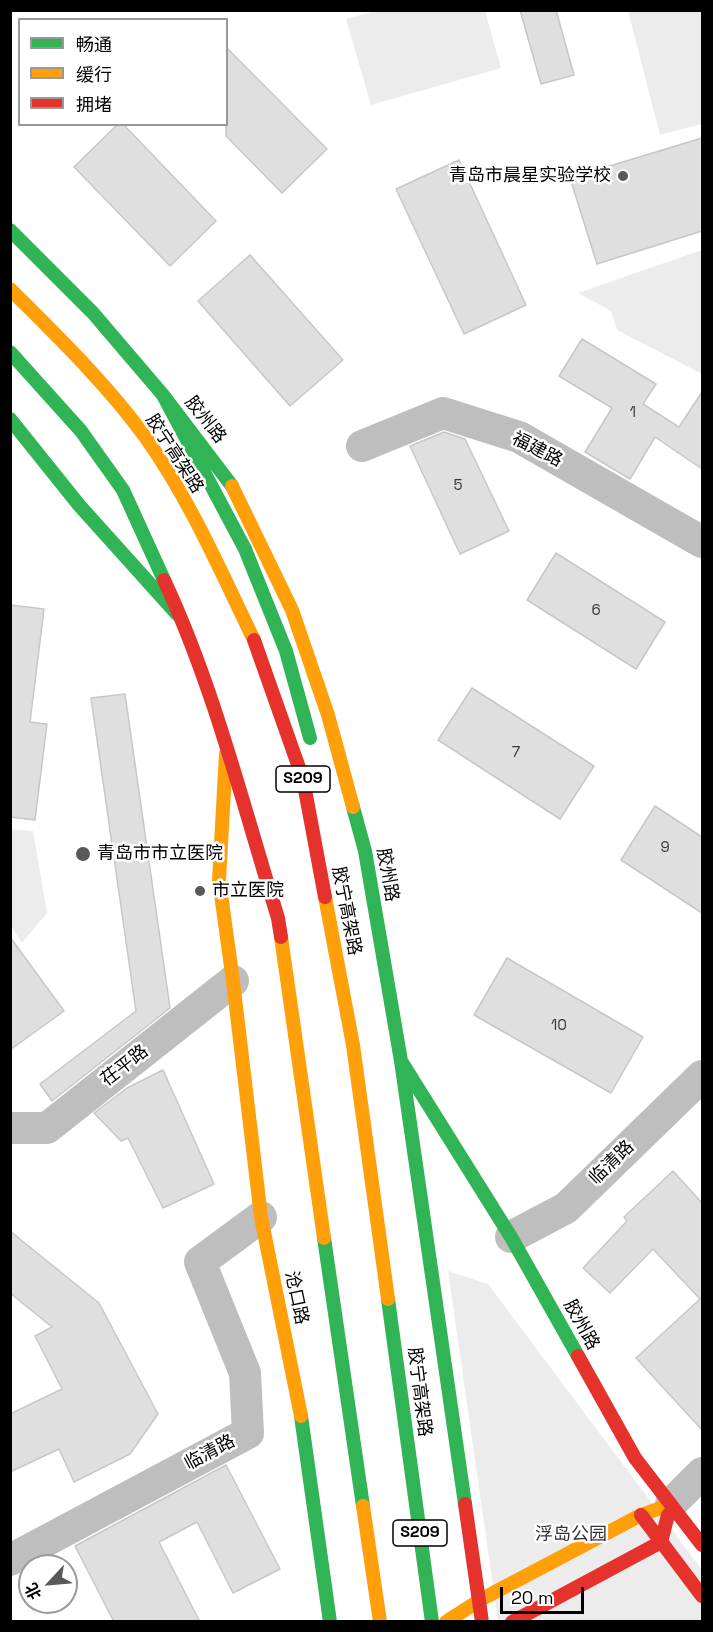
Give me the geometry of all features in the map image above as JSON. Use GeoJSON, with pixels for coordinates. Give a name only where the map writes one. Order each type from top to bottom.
{"type":"FeatureCollection","features":[{"type":"Feature","properties":{"kind":"main road","name":"胶州路"},"geometry":{"type":"LineString","coordinates":[[10,230],[93,313],[163,395],[228,479],[292,610],[328,715],[365,851],[401,1061],[511,1237],[635,1458],[702,1545]]}},
{"type":"Feature","properties":{"kind":"main road","name":"胶宁高架路"},"geometry":{"type":"LineString","coordinates":[[10,290],[82,362],[146,438],[201,530],[256,645],[303,779],[353,1045],[432,1622]]}},
{"type":"Feature","properties":{"kind":"main road","name":"S209"},"geometry":{"type":"LineString","coordinates":[[10,352],[81,430],[123,490],[183,620],[206,683],[278,918],[380,1622]]}},
{"type":"Feature","properties":{"kind":"main road"},"geometry":{"type":"LineString","coordinates":[[163,395],[245,549],[286,651],[315,754]]}},
{"type":"Feature","properties":{"kind":"main road"},"geometry":{"type":"LineString","coordinates":[[10,419],[79,505],[183,620]]}},
{"type":"Feature","properties":{"kind":"main road"},"geometry":{"type":"LineString","coordinates":[[226,754],[219,880],[232,981]]}},
{"type":"Feature","properties":{"kind":"main road"},"geometry":{"type":"LineString","coordinates":[[341,907],[353,1045]]}},
{"type":"Feature","properties":{"kind":"main road","name":"沧口路"},"geometry":{"type":"LineString","coordinates":[[232,981],[261,1217],[292,1363],[314,1494],[330,1622]]}},
{"type":"Feature","properties":{"kind":"main road"},"geometry":{"type":"LineString","coordinates":[[401,1061],[483,1622]]}},
{"type":"Feature","properties":{"kind":"main road"},"geometry":{"type":"LineString","coordinates":[[446,1622],[480,1600],[641,1515],[671,1504]]}},
{"type":"Feature","properties":{"kind":"main road"},"geometry":{"type":"LineString","coordinates":[[512,1622],[661,1542],[671,1504]]}},
{"type":"Feature","properties":{"kind":"main road"},"geometry":{"type":"LineString","coordinates":[[641,1515],[702,1596]]}},
{"type":"Feature","properties":{"kind":"street","name":"福建路"},"geometry":{"type":"LineString","coordinates":[[362,446],[443,413],[519,437],[702,542]]}},
{"type":"Feature","properties":{"kind":"street","name":"茌平路"},"geometry":{"type":"LineString","coordinates":[[10,1128],[46,1128],[232,981]]}},
{"type":"Feature","properties":{"kind":"street","name":"临清路"},"geometry":{"type":"LineString","coordinates":[[511,1237],[566,1208],[702,1076]]}},
{"type":"Feature","properties":{"kind":"street","name":"临清路"},"geometry":{"type":"LineString","coordinates":[[10,1560],[249,1433],[245,1373],[200,1262],[261,1217]]}},
{"type":"Feature","properties":{"kind":"street"},"geometry":{"type":"LineString","coordinates":[[671,1504],[702,1473]]}},
{"type":"Feature","properties":{"kind":"green space"},"geometry":{"type":"Polygon","coordinates":[[[376,11],[485,11],[501,68],[371,105],[346,19],[376,11]]]}},
{"type":"Feature","properties":{"kind":"green space"},"geometry":{"type":"Polygon","coordinates":[[[628,11],[702,11],[702,124],[660,135],[628,11]]]}},
{"type":"Feature","properties":{"kind":"green space"},"geometry":{"type":"Polygon","coordinates":[[[702,250],[702,374],[617,330],[611,311],[578,293],[702,250]]]}},
{"type":"Feature","properties":{"kind":"green space"},"geometry":{"type":"Polygon","coordinates":[[[10,829],[33,831],[47,913],[22,943],[11,926],[10,829]]]}},
{"type":"Feature","properties":{"kind":"green space","name":"浮岛公园"},"geometry":{"type":"Polygon","coordinates":[[[448,1271],[488,1284],[702,1570],[702,1621],[498,1621],[448,1271]]]}},
{"type":"Feature","properties":{"kind":"building"},"geometry":{"type":"Polygon","coordinates":[[[520,10],[556,10],[574,75],[541,84],[520,10]]]}},
{"type":"Feature","properties":{"kind":"building"},"geometry":{"type":"Polygon","coordinates":[[[228,49],[327,149],[282,193],[226,136],[228,49]]]}},
{"type":"Feature","properties":{"kind":"building"},"geometry":{"type":"Polygon","coordinates":[[[116,126],[125,126],[216,221],[170,266],[74,167],[116,126]]]}},
{"type":"Feature","properties":{"kind":"building"},"geometry":{"type":"Polygon","coordinates":[[[702,138],[702,231],[597,264],[570,178],[702,138]]]}},
{"type":"Feature","properties":{"kind":"building"},"geometry":{"type":"Polygon","coordinates":[[[459,160],[526,305],[464,334],[396,189],[459,160]]]}},
{"type":"Feature","properties":{"kind":"building"},"geometry":{"type":"Polygon","coordinates":[[[250,255],[343,360],[290,406],[198,301],[250,255]]]}},
{"type":"Feature","properties":{"kind":"building"},"geometry":{"type":"Polygon","coordinates":[[[582,339],[656,384],[643,404],[679,427],[702,392],[702,469],[655,437],[630,479],[585,452],[612,408],[559,376],[582,339]]]}},
{"type":"Feature","properties":{"kind":"building"},"geometry":{"type":"Polygon","coordinates":[[[444,432],[465,439],[509,531],[460,554],[410,446],[444,432]]]}},
{"type":"Feature","properties":{"kind":"building"},"geometry":{"type":"Polygon","coordinates":[[[556,553],[665,622],[636,669],[527,600],[556,553]]]}},
{"type":"Feature","properties":{"kind":"building"},"geometry":{"type":"Polygon","coordinates":[[[10,605],[44,609],[30,722],[47,724],[35,820],[10,817],[10,605]]]}},
{"type":"Feature","properties":{"kind":"building"},"geometry":{"type":"Polygon","coordinates":[[[472,688],[594,766],[560,819],[438,740],[472,688]]]}},
{"type":"Feature","properties":{"kind":"building"},"geometry":{"type":"Polygon","coordinates":[[[125,694],[170,1008],[52,1101],[40,1084],[136,1011],[91,698],[125,694]]]}},
{"type":"Feature","properties":{"kind":"building"},"geometry":{"type":"Polygon","coordinates":[[[655,806],[702,837],[702,913],[621,860],[655,806]]]}},
{"type":"Feature","properties":{"kind":"building"},"geometry":{"type":"Polygon","coordinates":[[[10,937],[64,1011],[10,1050],[10,937]]]}},
{"type":"Feature","properties":{"kind":"building"},"geometry":{"type":"Polygon","coordinates":[[[507,958],[643,1037],[611,1093],[474,1015],[507,958]]]}},
{"type":"Feature","properties":{"kind":"building"},"geometry":{"type":"Polygon","coordinates":[[[163,1070],[214,1184],[163,1208],[128,1138],[121,1141],[94,1113],[127,1088],[163,1070]]]}},
{"type":"Feature","properties":{"kind":"building"},"geometry":{"type":"Polygon","coordinates":[[[673,1171],[702,1203],[702,1430],[636,1358],[700,1299],[653,1249],[610,1293],[583,1268],[627,1221],[624,1217],[673,1171]]]}},
{"type":"Feature","properties":{"kind":"building"},"geometry":{"type":"Polygon","coordinates":[[[10,1231],[99,1303],[158,1414],[130,1454],[74,1482],[59,1449],[10,1472],[10,1414],[62,1389],[35,1336],[52,1327],[10,1293],[10,1231]]]}},
{"type":"Feature","properties":{"kind":"building"},"geometry":{"type":"Polygon","coordinates":[[[226,1465],[280,1569],[233,1593],[197,1522],[159,1542],[200,1622],[114,1622],[75,1546],[226,1465]]]}},
{"type":"Feature","properties":{"kind":"traffic: fast"},"geometry":{"type":"LineString","coordinates":[[10,230],[93,313],[163,395],[232,486]]}},
{"type":"Feature","properties":{"kind":"traffic: fast"},"geometry":{"type":"LineString","coordinates":[[10,352],[81,431],[123,490],[164,580]]}},
{"type":"Feature","properties":{"kind":"traffic: fast"},"geometry":{"type":"LineString","coordinates":[[163,395],[245,549],[286,651],[310,738]]}},
{"type":"Feature","properties":{"kind":"traffic: fast"},"geometry":{"type":"LineString","coordinates":[[10,419],[79,505],[177,614]]}},
{"type":"Feature","properties":{"kind":"traffic: fast"},"geometry":{"type":"LineString","coordinates":[[353,807],[365,851],[401,1061],[511,1237],[578,1356]]}},
{"type":"Feature","properties":{"kind":"traffic: fast"},"geometry":{"type":"LineString","coordinates":[[401,1061],[465,1504]]}},
{"type":"Feature","properties":{"kind":"traffic: fast"},"geometry":{"type":"LineString","coordinates":[[324,1238],[363,1506]]}},
{"type":"Feature","properties":{"kind":"traffic: fast"},"geometry":{"type":"LineString","coordinates":[[388,1299],[432,1622]]}},
{"type":"Feature","properties":{"kind":"traffic: fast"},"geometry":{"type":"LineString","coordinates":[[301,1416],[330,1622]]}},
{"type":"Feature","properties":{"kind":"traffic: slow"},"geometry":{"type":"LineString","coordinates":[[10,289],[98,380],[146,438],[191,511],[254,640]]}},
{"type":"Feature","properties":{"kind":"traffic: slow"},"geometry":{"type":"LineString","coordinates":[[232,486],[292,610],[328,715],[353,807]]}},
{"type":"Feature","properties":{"kind":"traffic: slow"},"geometry":{"type":"LineString","coordinates":[[226,754],[219,880],[233,981]]}},
{"type":"Feature","properties":{"kind":"traffic: slow"},"geometry":{"type":"LineString","coordinates":[[325,897],[353,1045],[388,1299]]}},
{"type":"Feature","properties":{"kind":"traffic: slow"},"geometry":{"type":"LineString","coordinates":[[281,937],[324,1238]]}},
{"type":"Feature","properties":{"kind":"traffic: slow"},"geometry":{"type":"LineString","coordinates":[[233,981],[261,1217],[301,1416]]}},
{"type":"Feature","properties":{"kind":"traffic: slow"},"geometry":{"type":"LineString","coordinates":[[446,1622],[480,1600],[641,1515],[669,1505]]}},
{"type":"Feature","properties":{"kind":"traffic: slow"},"geometry":{"type":"LineString","coordinates":[[363,1506],[380,1622]]}},
{"type":"Feature","properties":{"kind":"traffic: jam"},"geometry":{"type":"LineString","coordinates":[[164,580],[213,704],[278,918],[281,937]]}},
{"type":"Feature","properties":{"kind":"traffic: jam"},"geometry":{"type":"LineString","coordinates":[[254,640],[303,779],[325,897]]}},
{"type":"Feature","properties":{"kind":"traffic: jam"},"geometry":{"type":"LineString","coordinates":[[578,1356],[635,1458],[702,1545]]}},
{"type":"Feature","properties":{"kind":"traffic: jam"},"geometry":{"type":"LineString","coordinates":[[465,1504],[482,1622]]}},
{"type":"Feature","properties":{"kind":"traffic: jam"},"geometry":{"type":"LineString","coordinates":[[641,1515],[702,1596]]}},
{"type":"Feature","properties":{"kind":"traffic: jam"},"geometry":{"type":"LineString","coordinates":[[512,1622],[661,1542],[668,1515]]}},
{"type":"Feature","properties":{"kind":"place","name":"青岛市晨星实验学校"},"geometry":{"type":"Point","coordinates":[623,176]}},
{"type":"Feature","properties":{"kind":"place","name":"青岛市市立医院"},"geometry":{"type":"Point","coordinates":[83,854]}},
{"type":"Feature","properties":{"kind":"place","name":"市立医院"},"geometry":{"type":"Point","coordinates":[200,891]}}]}
